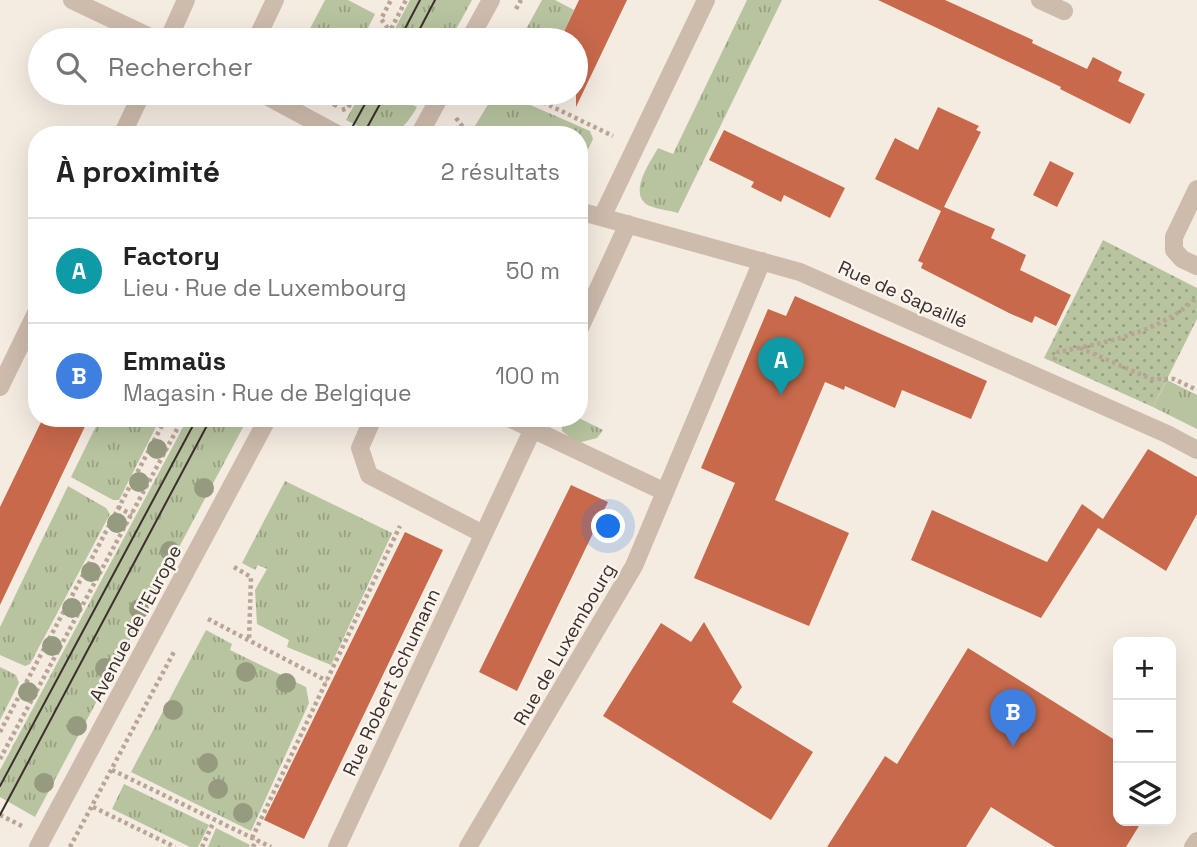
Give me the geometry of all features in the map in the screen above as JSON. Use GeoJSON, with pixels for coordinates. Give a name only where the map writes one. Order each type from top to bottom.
{"type":"FeatureCollection","features":[{"type":"Feature","properties":{"kind":"street"},"geometry":{"type":"LineString","coordinates":[[72,0],[131,28]]}},
{"type":"Feature","properties":{"kind":"street"},"geometry":{"type":"LineString","coordinates":[[173,28],[186,0]]}},
{"type":"Feature","properties":{"kind":"street"},"geometry":{"type":"LineString","coordinates":[[262,28],[275,0]]}},
{"type":"Feature","properties":{"kind":"street"},"geometry":{"type":"LineString","coordinates":[[476,28],[491,0]]}},
{"type":"Feature","properties":{"kind":"street"},"geometry":{"type":"LineString","coordinates":[[602,217],[706,0]]}},
{"type":"Feature","properties":{"kind":"street"},"geometry":{"type":"LineString","coordinates":[[1040,0],[1064,11]]}},
{"type":"Feature","properties":{"kind":"street"},"geometry":{"type":"LineString","coordinates":[[126,126],[136,105]]}},
{"type":"Feature","properties":{"kind":"street"},"geometry":{"type":"LineString","coordinates":[[283,105],[322,126]]}},
{"type":"Feature","properties":{"kind":"street"},"geometry":{"type":"LineString","coordinates":[[424,126],[435,105]]}},
{"type":"Feature","properties":{"kind":"street"},"geometry":{"type":"LineString","coordinates":[[1197,189],[1174,237],[1174,250],[1182,259],[1197,266]]}},
{"type":"Feature","properties":{"kind":"street","name":"Rue de Sapaillé"},"geometry":{"type":"LineString","coordinates":[[588,213],[800,272],[1197,450]]}},
{"type":"Feature","properties":{"kind":"street"},"geometry":{"type":"LineString","coordinates":[[588,311],[628,224]]}},
{"type":"Feature","properties":{"kind":"street","name":"Rue de Luxembourg"},"geometry":{"type":"LineString","coordinates":[[468,847],[634,566],[762,261]]}},
{"type":"Feature","properties":{"kind":"street"},"geometry":{"type":"LineString","coordinates":[[0,387],[28,329]]}},
{"type":"Feature","properties":{"kind":"street","name":"Avenue de l'Europe"},"geometry":{"type":"LineString","coordinates":[[38,847],[263,427]]}},
{"type":"Feature","properties":{"kind":"street"},"geometry":{"type":"LineString","coordinates":[[369,427],[360,448],[369,475],[483,534]]}},
{"type":"Feature","properties":{"kind":"street","name":"Rue Robert Schumann"},"geometry":{"type":"LineString","coordinates":[[337,847],[534,427]]}},
{"type":"Feature","properties":{"kind":"street"},"geometry":{"type":"LineString","coordinates":[[543,427],[665,492]]}},
{"type":"Feature","properties":{"kind":"street"},"geometry":{"type":"LineString","coordinates":[[1194,847],[1197,841]]}},
{"type":"Feature","properties":{"kind":"path"},"geometry":{"type":"LineString","coordinates":[[388,28],[381,19],[391,0]]}},
{"type":"Feature","properties":{"kind":"path"},"geometry":{"type":"LineString","coordinates":[[392,28],[406,0]]}},
{"type":"Feature","properties":{"kind":"path"},"geometry":{"type":"LineString","coordinates":[[340,110],[350,105]]}},
{"type":"Feature","properties":{"kind":"path"},"geometry":{"type":"LineString","coordinates":[[549,105],[617,137]]}},
{"type":"Feature","properties":{"kind":"path"},"geometry":{"type":"LineString","coordinates":[[457,119],[462,126]]}},
{"type":"Feature","properties":{"kind":"path"},"geometry":{"type":"LineString","coordinates":[[1045,380],[1058,352],[1079,348],[1165,320],[1197,297]]}},
{"type":"Feature","properties":{"kind":"path"},"geometry":{"type":"LineString","coordinates":[[1079,348],[1151,379],[1174,379],[1197,390]]}},
{"type":"Feature","properties":{"kind":"path"},"geometry":{"type":"LineString","coordinates":[[0,732],[161,427]]}},
{"type":"Feature","properties":{"kind":"path"},"geometry":{"type":"LineString","coordinates":[[0,760],[178,427]]}},
{"type":"Feature","properties":{"kind":"path"},"geometry":{"type":"LineString","coordinates":[[118,507],[132,515]]}},
{"type":"Feature","properties":{"kind":"path"},"geometry":{"type":"LineString","coordinates":[[253,847],[254,839],[400,526]]}},
{"type":"Feature","properties":{"kind":"path"},"geometry":{"type":"LineString","coordinates":[[234,567],[251,577],[249,640]]}},
{"type":"Feature","properties":{"kind":"path"},"geometry":{"type":"LineString","coordinates":[[208,618],[327,681]]}},
{"type":"Feature","properties":{"kind":"path"},"geometry":{"type":"LineString","coordinates":[[29,677],[41,683]]}},
{"type":"Feature","properties":{"kind":"path"},"geometry":{"type":"LineString","coordinates":[[112,770],[271,847]]}},
{"type":"Feature","properties":{"kind":"path"},"geometry":{"type":"LineString","coordinates":[[93,807],[175,847]]}},
{"type":"Feature","properties":{"kind":"path"},"geometry":{"type":"LineString","coordinates":[[0,815],[30,830]]}},
{"type":"Feature","properties":{"kind":"path"},"geometry":{"type":"LineString","coordinates":[[202,847],[214,821]]}},
{"type":"Feature","properties":{"kind":"green space"},"geometry":{"type":"Polygon","coordinates":[[[325,0],[348,0],[375,14],[368,28],[310,28],[325,0]]]}},
{"type":"Feature","properties":{"kind":"green space"},"geometry":{"type":"Polygon","coordinates":[[[410,0],[472,0],[457,28],[395,28],[410,0]]]}},
{"type":"Feature","properties":{"kind":"green space"},"geometry":{"type":"Polygon","coordinates":[[[542,0],[555,0],[574,10],[566,28],[527,28],[542,0]]]}},
{"type":"Feature","properties":{"kind":"green space"},"geometry":{"type":"Polygon","coordinates":[[[747,0],[782,0],[678,213],[649,206],[641,198],[640,192],[640,184],[647,168],[658,148],[673,154],[747,0]]]}},
{"type":"Feature","properties":{"kind":"green space"},"geometry":{"type":"Polygon","coordinates":[[[354,105],[417,107],[403,126],[358,126],[346,120],[354,105]]]}},
{"type":"Feature","properties":{"kind":"green space"},"geometry":{"type":"Polygon","coordinates":[[[488,105],[530,105],[579,126],[475,126],[488,105]]]}},
{"type":"Feature","properties":{"kind":"green space"},"geometry":{"type":"Polygon","coordinates":[[[588,130],[593,139],[588,150],[588,130]]]}},
{"type":"Feature","properties":{"kind":"green space"},"geometry":{"type":"Polygon","coordinates":[[[1103,240],[1197,288],[1197,319],[1153,407],[1044,358],[1103,240]]]}},
{"type":"Feature","properties":{"kind":"green space"},"geometry":{"type":"Polygon","coordinates":[[[1167,380],[1197,395],[1197,429],[1153,407],[1167,380]]]}},
{"type":"Feature","properties":{"kind":"green space"},"geometry":{"type":"Polygon","coordinates":[[[588,422],[603,430],[597,438],[577,443],[562,431],[562,427],[588,427],[588,422]]]}},
{"type":"Feature","properties":{"kind":"green space"},"geometry":{"type":"Polygon","coordinates":[[[96,427],[156,427],[119,500],[113,500],[71,477],[96,427]]]}},
{"type":"Feature","properties":{"kind":"green space"},"geometry":{"type":"Polygon","coordinates":[[[183,427],[243,427],[35,817],[0,797],[0,770],[183,427]]]}},
{"type":"Feature","properties":{"kind":"green space"},"geometry":{"type":"Polygon","coordinates":[[[285,481],[392,533],[331,665],[287,647],[289,640],[257,624],[255,590],[267,569],[258,565],[255,570],[242,563],[285,481]]]}},
{"type":"Feature","properties":{"kind":"green space"},"geometry":{"type":"Polygon","coordinates":[[[68,486],[106,508],[110,514],[30,664],[25,666],[0,655],[0,627],[68,486]]]}},
{"type":"Feature","properties":{"kind":"green space"},"geometry":{"type":"Polygon","coordinates":[[[206,630],[232,644],[230,650],[306,687],[309,703],[251,831],[131,772],[206,630]]]}},
{"type":"Feature","properties":{"kind":"green space"},"geometry":{"type":"Polygon","coordinates":[[[0,667],[16,675],[19,683],[0,720],[0,667]]]}},
{"type":"Feature","properties":{"kind":"green space"},"geometry":{"type":"Polygon","coordinates":[[[124,784],[209,825],[198,847],[190,847],[112,809],[124,784]]]}},
{"type":"Feature","properties":{"kind":"green space"},"geometry":{"type":"Polygon","coordinates":[[[216,828],[250,845],[249,847],[208,847],[216,828]]]}},
{"type":"Feature","properties":{"kind":"building"},"geometry":{"type":"Polygon","coordinates":[[[579,0],[627,0],[588,82],[588,28],[566,28],[579,0]]]}},
{"type":"Feature","properties":{"kind":"building"},"geometry":{"type":"Polygon","coordinates":[[[878,0],[945,0],[1033,40],[1032,43],[1087,69],[1093,57],[1122,72],[1118,81],[1145,94],[1130,124],[1060,89],[1061,87],[878,0]]]}},
{"type":"Feature","properties":{"kind":"building"},"geometry":{"type":"Polygon","coordinates":[[[938,107],[979,126],[976,130],[981,132],[944,207],[995,229],[991,238],[1026,255],[1020,270],[1071,295],[1056,326],[1035,316],[1032,323],[921,268],[923,263],[918,261],[941,211],[875,179],[895,138],[918,150],[938,107]]]}},
{"type":"Feature","properties":{"kind":"building"},"geometry":{"type":"Polygon","coordinates":[[[724,130],[845,188],[830,218],[784,195],[781,202],[751,187],[754,182],[709,160],[724,130]]]}},
{"type":"Feature","properties":{"kind":"building"},"geometry":{"type":"Polygon","coordinates":[[[1050,161],[1074,173],[1057,207],[1033,195],[1050,161]]]}},
{"type":"Feature","properties":{"kind":"building"},"geometry":{"type":"Polygon","coordinates":[[[795,296],[987,381],[971,419],[902,390],[895,408],[845,386],[844,390],[825,382],[775,500],[849,533],[809,626],[694,578],[735,483],[701,468],[768,309],[786,316],[795,296]]]}},
{"type":"Feature","properties":{"kind":"building"},"geometry":{"type":"Polygon","coordinates":[[[39,427],[85,427],[0,605],[0,507],[39,427]]]}},
{"type":"Feature","properties":{"kind":"building"},"geometry":{"type":"Polygon","coordinates":[[[1148,449],[1197,477],[1197,514],[1166,571],[1098,528],[1041,618],[911,560],[932,510],[1047,562],[1082,504],[1103,519],[1148,449]]]}},
{"type":"Feature","properties":{"kind":"building"},"geometry":{"type":"Polygon","coordinates":[[[571,485],[608,502],[517,691],[479,672],[571,485]]]}},
{"type":"Feature","properties":{"kind":"building"},"geometry":{"type":"Polygon","coordinates":[[[405,532],[443,550],[304,839],[264,820],[405,532]]]}},
{"type":"Feature","properties":{"kind":"building"},"geometry":{"type":"Polygon","coordinates":[[[704,622],[742,687],[732,702],[813,752],[771,820],[603,716],[661,623],[691,642],[704,622]]]}},
{"type":"Feature","properties":{"kind":"building"},"geometry":{"type":"Polygon","coordinates":[[[968,648],[1113,739],[1113,826],[1139,826],[1126,847],[1055,847],[991,807],[966,847],[827,847],[885,756],[897,764],[968,648]]]}},
{"type":"Feature","properties":{"kind":"tram line"},"geometry":{"type":"LineString","coordinates":[[405,28],[420,0]]}},
{"type":"Feature","properties":{"kind":"tram line"},"geometry":{"type":"LineString","coordinates":[[420,28],[435,0]]}},
{"type":"Feature","properties":{"kind":"tram line"},"geometry":{"type":"LineString","coordinates":[[353,126],[364,105]]}},
{"type":"Feature","properties":{"kind":"tram line"},"geometry":{"type":"LineString","coordinates":[[368,126],[379,105]]}},
{"type":"Feature","properties":{"kind":"tram line"},"geometry":{"type":"LineString","coordinates":[[0,786],[192,427]]}},
{"type":"Feature","properties":{"kind":"tram line"},"geometry":{"type":"LineString","coordinates":[[0,815],[206,427]]}},
{"type":"Feature","properties":{"kind":"place","name":"Factory"},"geometry":{"type":"Point","coordinates":[781,395]}},
{"type":"Feature","properties":{"kind":"place","name":"Emmaüs"},"geometry":{"type":"Point","coordinates":[1013,747]}}]}
